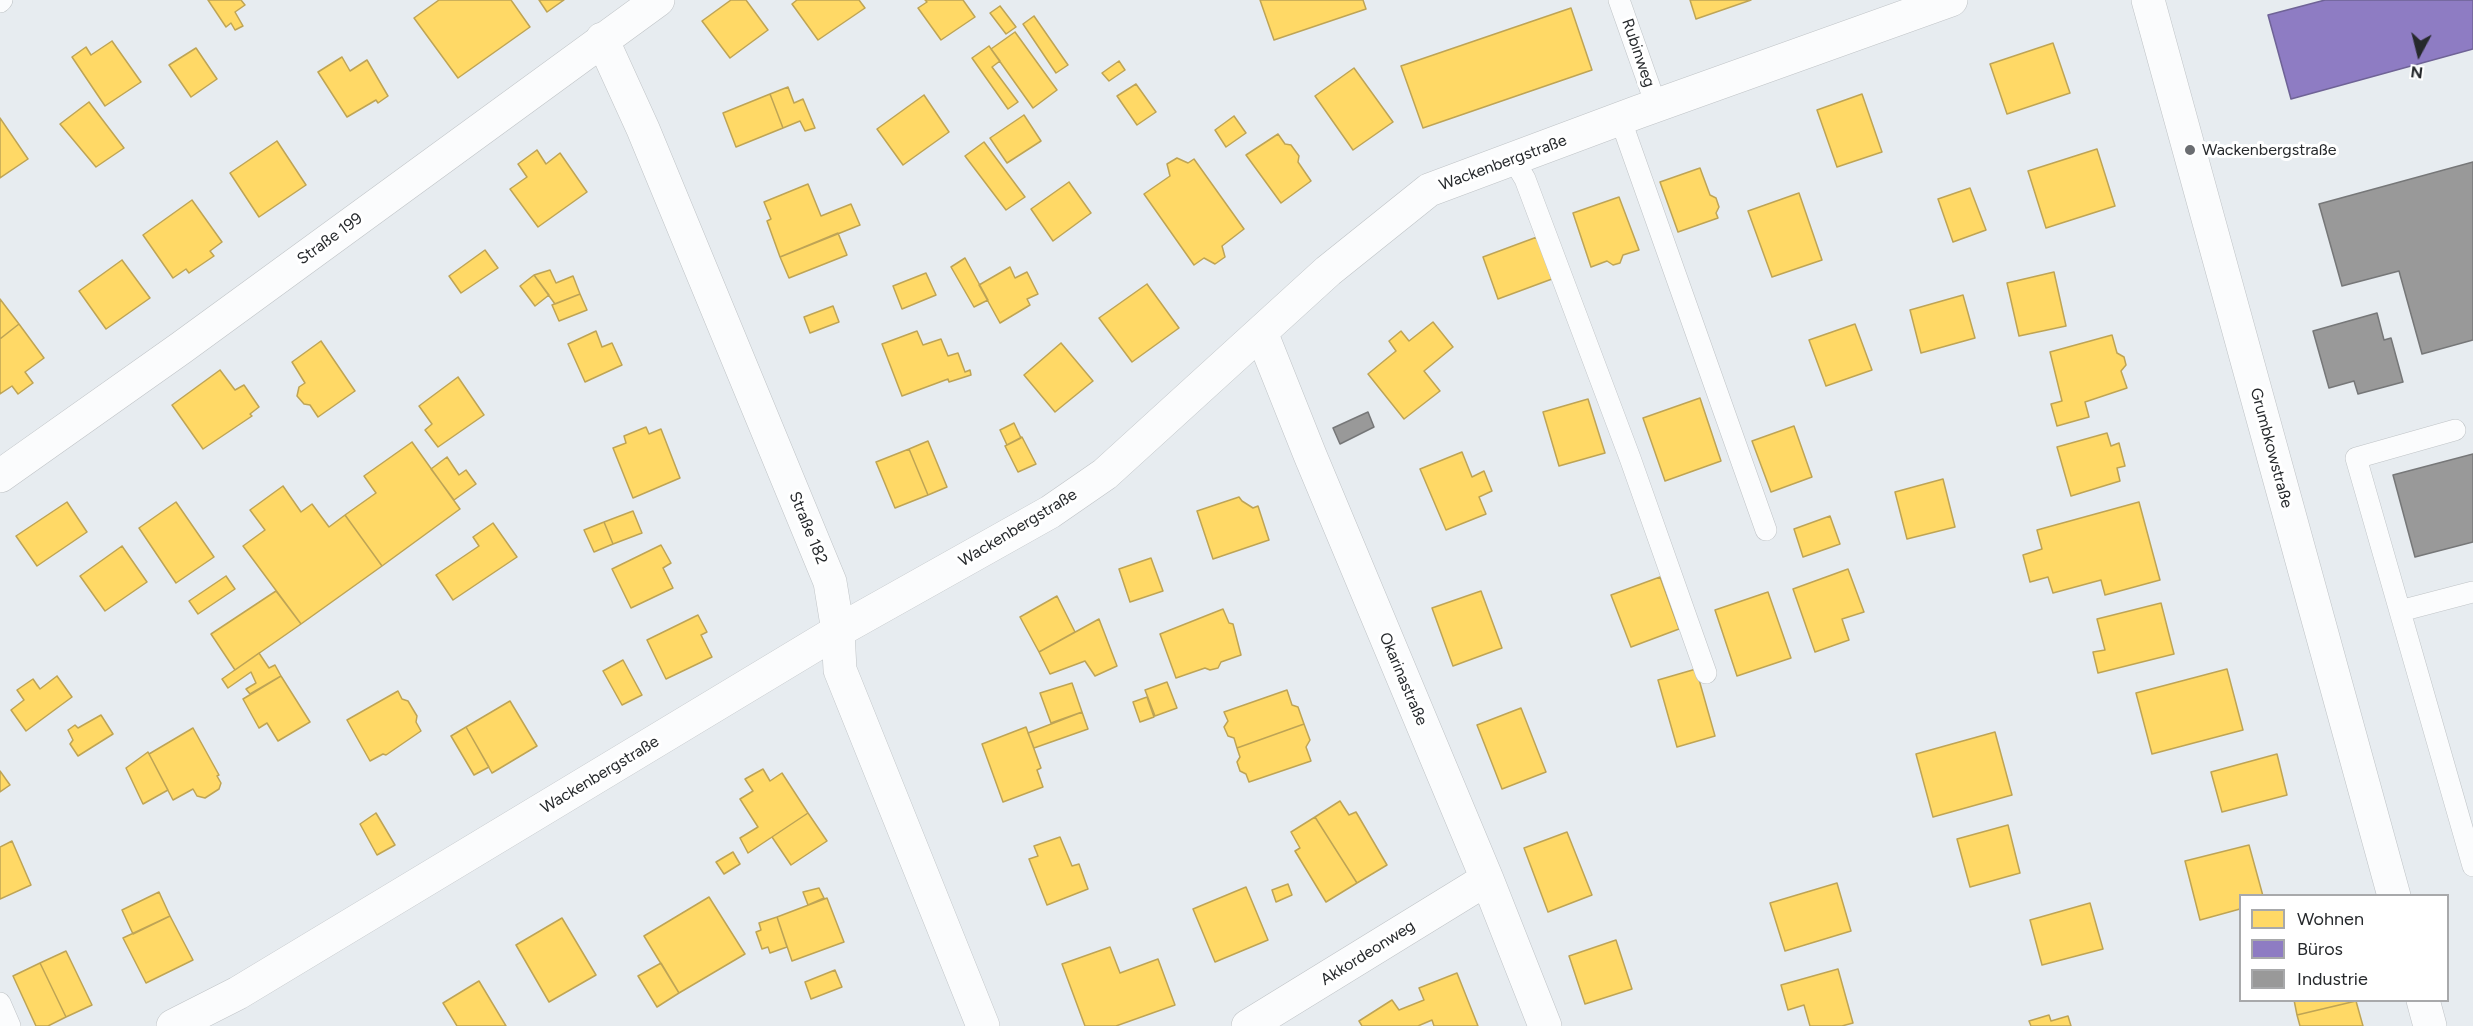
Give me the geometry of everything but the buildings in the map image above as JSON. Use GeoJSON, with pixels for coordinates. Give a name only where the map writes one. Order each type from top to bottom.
{"type":"FeatureCollection","features":[{"type":"Feature","properties":{"kind":"street","name":"Straße 199"},"geometry":{"type":"LineString","coordinates":[[0,476],[181,348],[658,0]]}},
{"type":"Feature","properties":{"kind":"street","name":"Wackenbergstraße"},"geometry":{"type":"LineString","coordinates":[[173,1026],[238,993],[838,631],[1050,513],[1105,474],[1328,272],[1429,190],[1620,118],[1951,0]]}},
{"type":"Feature","properties":{"kind":"street","name":"Grumbkowstraße"},"geometry":{"type":"LineString","coordinates":[[2148,0],[2393,894]]}},
{"type":"Feature","properties":{"kind":"street","name":"Straße 182"},"geometry":{"type":"LineString","coordinates":[[602,39],[643,129],[830,582],[838,631],[840,670],[983,1026]]}},
{"type":"Feature","properties":{"kind":"street","name":"Okarinastraße"},"geometry":{"type":"LineString","coordinates":[[1261,332],[1487,879],[1545,1026]]}},
{"type":"Feature","properties":{"kind":"street","name":"Akkordeonweg"},"geometry":{"type":"LineString","coordinates":[[1248,1026],[1487,879]]}},
{"type":"Feature","properties":{"kind":"street"},"geometry":{"type":"LineString","coordinates":[[2424,1002],[2430,1026]]}},
{"type":"Feature","properties":{"kind":"lane","name":"Rubinweg"},"geometry":{"type":"LineString","coordinates":[[1620,0],[1656,105]]}},
{"type":"Feature","properties":{"kind":"lane"},"geometry":{"type":"LineString","coordinates":[[1620,118],[1766,530]]}},
{"type":"Feature","properties":{"kind":"lane"},"geometry":{"type":"LineString","coordinates":[[1513,159],[1525,178],[1630,458],[1706,673]]}},
{"type":"Feature","properties":{"kind":"lane"},"geometry":{"type":"LineString","coordinates":[[2455,430],[2356,458],[2473,866]]}},
{"type":"Feature","properties":{"kind":"lane"},"geometry":{"type":"LineString","coordinates":[[2400,611],[2473,592]]}},
{"type":"Feature","properties":{"kind":"lane"},"geometry":{"type":"LineString","coordinates":[[0,1003],[10,1026]]}},
{"type":"Feature","properties":{"kind":"place","name":"Wackenbergstraße"},"geometry":{"type":"Point","coordinates":[2190,150]}}]}
